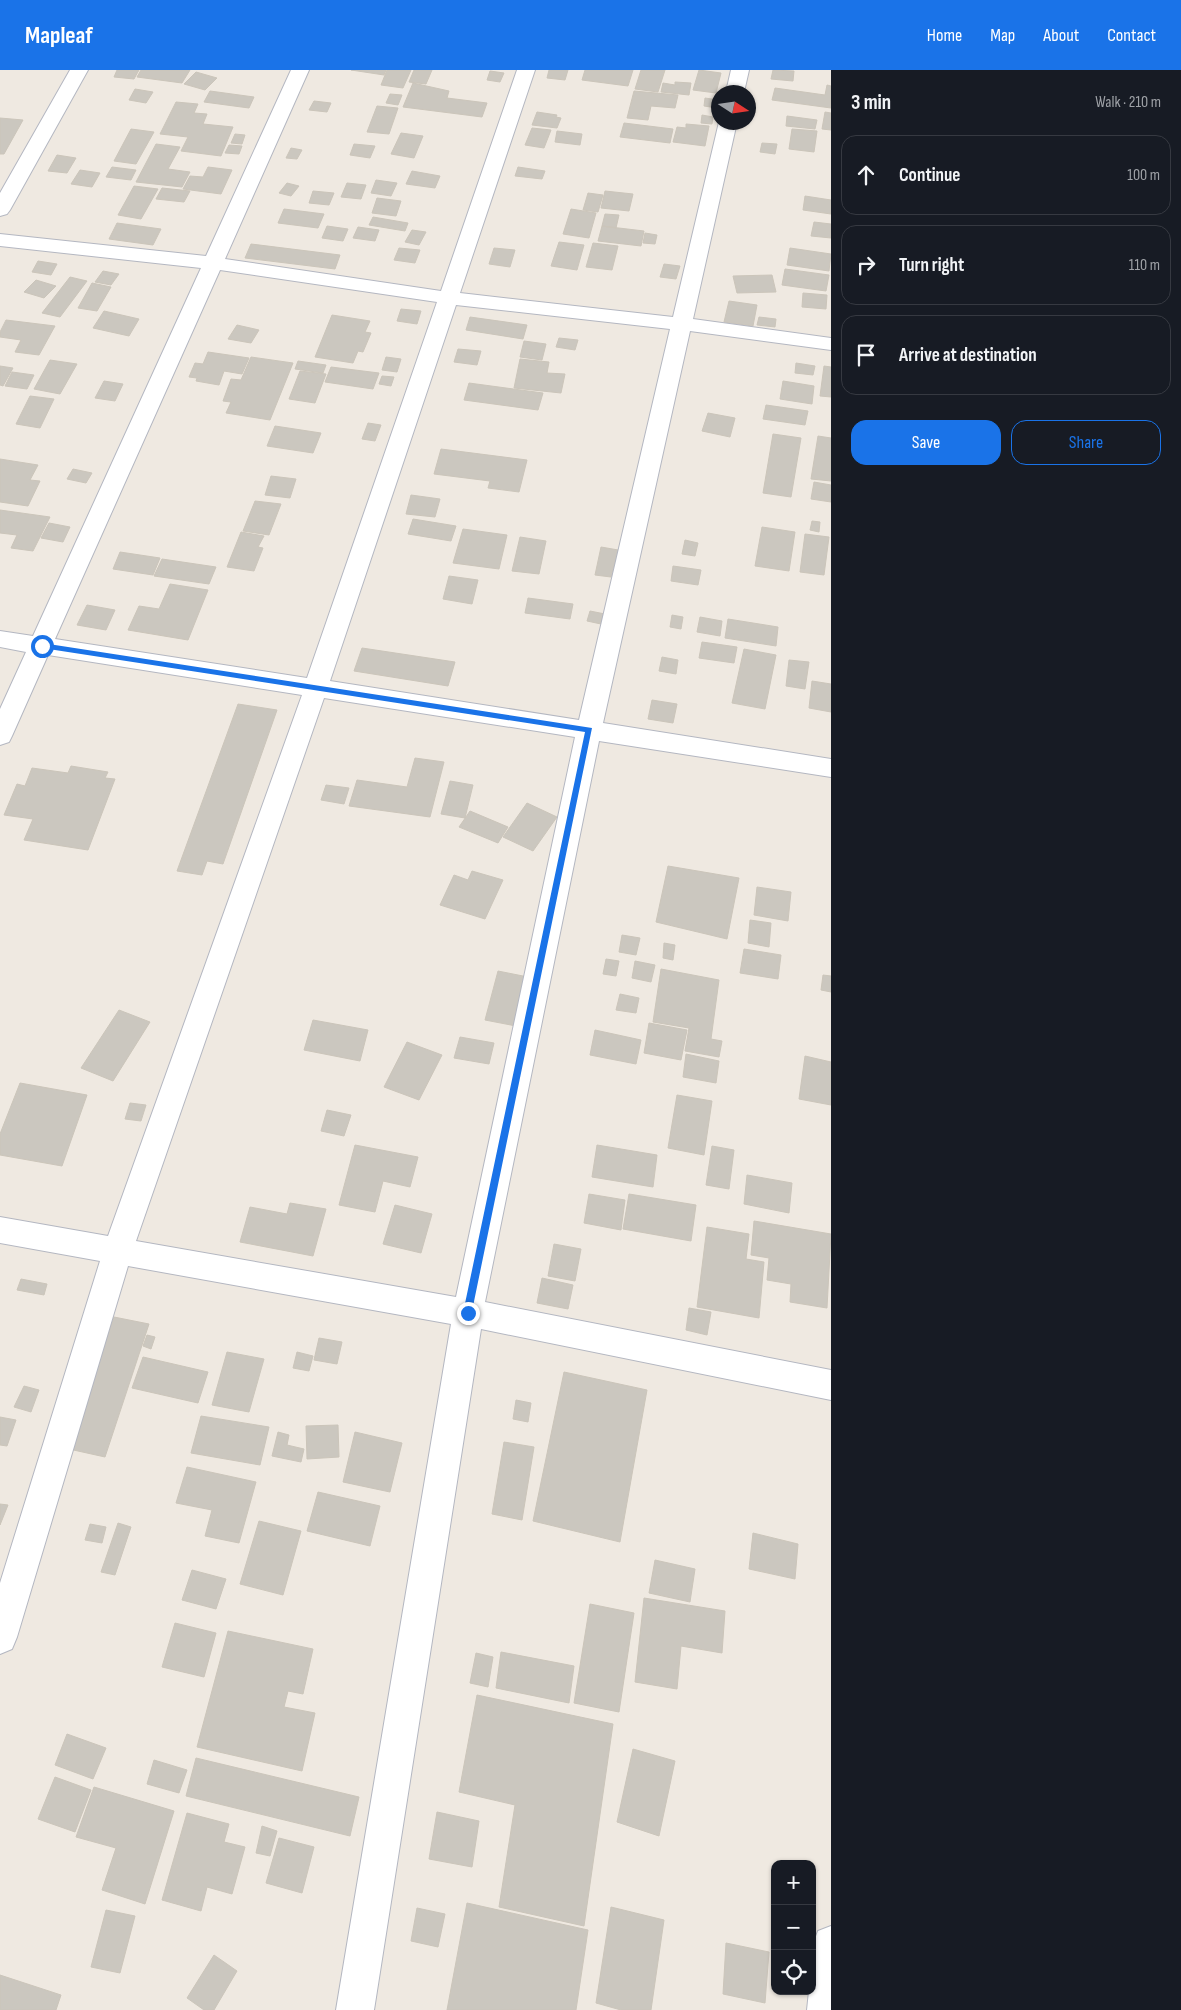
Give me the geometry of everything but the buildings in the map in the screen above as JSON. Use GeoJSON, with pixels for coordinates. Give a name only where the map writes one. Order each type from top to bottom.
{"type":"FeatureCollection","features":[{"type":"Feature","properties":{"kind":"street"},"geometry":{"type":"LineString","coordinates":[[0,210],[79,70]]}},
{"type":"Feature","properties":{"kind":"street"},"geometry":{"type":"LineString","coordinates":[[0,736],[300,70]]}},
{"type":"Feature","properties":{"kind":"street"},"geometry":{"type":"LineString","coordinates":[[0,1637],[118,1250],[316,688],[526,70]]}},
{"type":"Feature","properties":{"kind":"street"},"geometry":{"type":"LineString","coordinates":[[737,85],[740,70]]}},
{"type":"Feature","properties":{"kind":"street"},"geometry":{"type":"LineString","coordinates":[[355,2010],[468,1313],[590,730],[726,130]]}},
{"type":"Feature","properties":{"kind":"street"},"geometry":{"type":"LineString","coordinates":[[0,240],[212,263],[450,298],[683,324],[831,344]]}},
{"type":"Feature","properties":{"kind":"street"},"geometry":{"type":"LineString","coordinates":[[0,639],[831,768]]}},
{"type":"Feature","properties":{"kind":"street"},"geometry":{"type":"LineString","coordinates":[[0,1230],[468,1313],[831,1385]]}},
{"type":"Feature","properties":{"kind":"street"},"geometry":{"type":"LineString","coordinates":[[826,2010],[831,1944]]}},
{"type":"Feature","properties":{"kind":"route"},"geometry":{"type":"LineString","coordinates":[[42,646],[590,730],[468,1313]]}}]}
